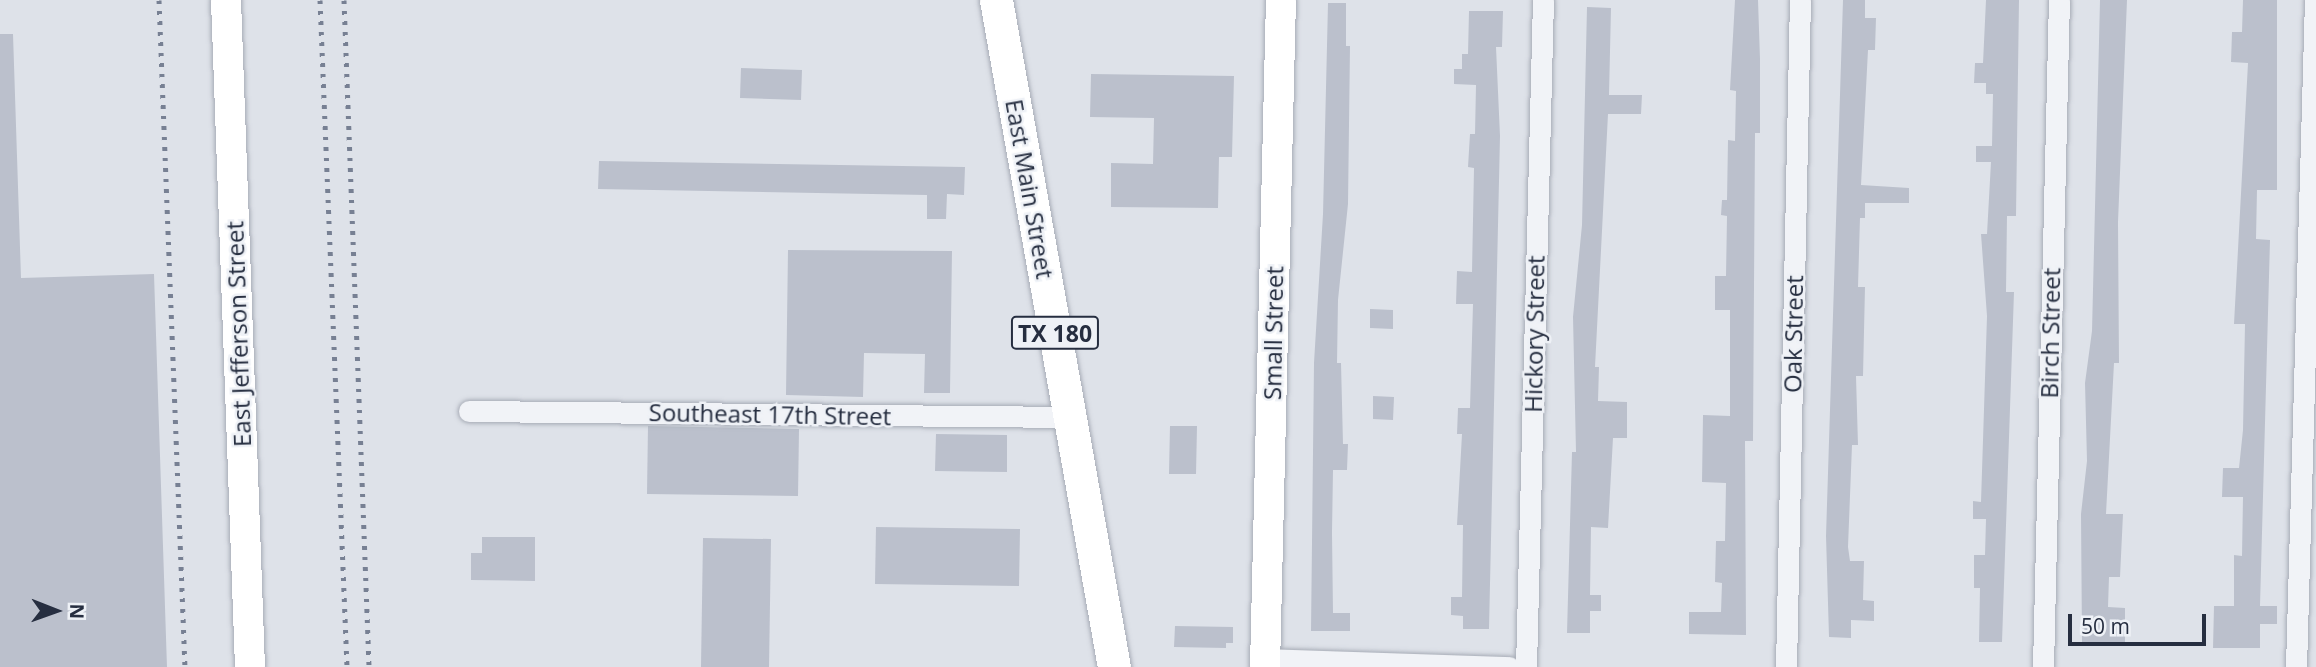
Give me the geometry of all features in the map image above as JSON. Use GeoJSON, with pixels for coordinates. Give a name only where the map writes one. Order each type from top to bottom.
{"type":"FeatureCollection","features":[{"type":"Feature","properties":{"kind":"main road","name":"East Jefferson Street"},"geometry":{"type":"LineString","coordinates":[[226,0],[250,667]]}},
{"type":"Feature","properties":{"kind":"main road","name":"East Main Street"},"geometry":{"type":"LineString","coordinates":[[996,0],[1114,667]]}},
{"type":"Feature","properties":{"kind":"main road","name":"Small Street"},"geometry":{"type":"LineString","coordinates":[[1265,663],[1281,0]]}},
{"type":"Feature","properties":{"kind":"street","name":"Hickory Street"},"geometry":{"type":"LineString","coordinates":[[1526,667],[1543,0]]}},
{"type":"Feature","properties":{"kind":"street","name":"Oak Street"},"geometry":{"type":"LineString","coordinates":[[1786,667],[1800,0]]}},
{"type":"Feature","properties":{"kind":"street","name":"Birch Street"},"geometry":{"type":"LineString","coordinates":[[2043,667],[2059,0]]}},
{"type":"Feature","properties":{"kind":"street"},"geometry":{"type":"LineString","coordinates":[[2296,667],[2315,0]]}},
{"type":"Feature","properties":{"kind":"street","name":"Southeast 17th Street"},"geometry":{"type":"LineString","coordinates":[[469,411],[1070,417]]}},
{"type":"Feature","properties":{"kind":"street"},"geometry":{"type":"LineString","coordinates":[[1265,663],[1509,667]]}},
{"type":"Feature","properties":{"kind":"building"},"geometry":{"type":"Polygon","coordinates":[[[1735,0],[1758,0],[1760,59],[1760,133],[1755,133],[1753,441],[1745,441],[1746,635],[1689,634],[1689,612],[1721,612],[1722,583],[1715,582],[1716,541],[1725,541],[1726,483],[1702,482],[1703,415],[1730,416],[1730,310],[1715,310],[1715,276],[1726,276],[1727,216],[1721,215],[1722,200],[1727,200],[1728,140],[1735,141],[1736,91],[1730,90],[1735,0]]]}},
{"type":"Feature","properties":{"kind":"building"},"geometry":{"type":"Polygon","coordinates":[[[1843,0],[1865,0],[1865,18],[1876,18],[1875,50],[1868,50],[1861,185],[1909,188],[1909,203],[1865,203],[1865,218],[1860,218],[1858,287],[1865,287],[1863,376],[1856,376],[1858,445],[1852,445],[1848,547],[1850,561],[1864,561],[1863,600],[1874,601],[1874,621],[1851,620],[1851,638],[1829,637],[1826,536],[1843,0]]]}},
{"type":"Feature","properties":{"kind":"building"},"geometry":{"type":"Polygon","coordinates":[[[1986,0],[2019,0],[2016,216],[2007,216],[2006,292],[2014,292],[2002,642],[1979,642],[1980,588],[1974,588],[1974,555],[1985,555],[1986,519],[1973,519],[1973,501],[1981,502],[1987,316],[1981,234],[1987,234],[1991,162],[1976,162],[1976,146],[1992,146],[1993,94],[1986,94],[1986,83],[1974,83],[1975,63],[1983,63],[1986,0]]]}},
{"type":"Feature","properties":{"kind":"building"},"geometry":{"type":"Polygon","coordinates":[[[2100,0],[2127,0],[2118,222],[2119,363],[2114,363],[2106,514],[2123,514],[2120,577],[2109,577],[2108,607],[2125,608],[2125,643],[2082,642],[2081,514],[2087,461],[2085,383],[2092,331],[2100,0]]]}},
{"type":"Feature","properties":{"kind":"building"},"geometry":{"type":"Polygon","coordinates":[[[2243,0],[2277,0],[2277,190],[2257,190],[2256,239],[2270,240],[2260,606],[2277,606],[2277,624],[2260,624],[2260,648],[2213,648],[2214,606],[2234,606],[2234,555],[2242,556],[2243,497],[2222,497],[2223,468],[2239,468],[2243,430],[2245,324],[2234,324],[2248,63],[2231,62],[2232,32],[2242,32],[2243,0]]]}},
{"type":"Feature","properties":{"kind":"building"},"geometry":{"type":"Polygon","coordinates":[[[1328,3],[1346,3],[1346,46],[1350,46],[1348,204],[1338,300],[1337,363],[1341,363],[1343,444],[1348,444],[1347,470],[1333,470],[1332,533],[1333,613],[1350,613],[1350,631],[1311,631],[1314,363],[1323,214],[1328,3]]]}},
{"type":"Feature","properties":{"kind":"building"},"geometry":{"type":"Polygon","coordinates":[[[1587,7],[1611,8],[1609,95],[1642,95],[1641,114],[1608,114],[1595,367],[1599,367],[1598,401],[1627,402],[1627,438],[1613,438],[1608,528],[1591,527],[1590,595],[1601,595],[1601,611],[1590,611],[1590,633],[1567,633],[1572,452],[1576,452],[1573,317],[1582,225],[1587,7]]]}},
{"type":"Feature","properties":{"kind":"building"},"geometry":{"type":"Polygon","coordinates":[[[1469,11],[1503,11],[1502,47],[1496,47],[1500,136],[1489,629],[1463,629],[1463,616],[1451,615],[1451,597],[1462,597],[1463,525],[1457,525],[1462,434],[1457,434],[1458,408],[1470,408],[1473,304],[1456,304],[1457,271],[1472,272],[1474,168],[1468,167],[1470,134],[1475,134],[1476,85],[1454,84],[1454,69],[1462,69],[1462,54],[1468,54],[1469,11]]]}},
{"type":"Feature","properties":{"kind":"building"},"geometry":{"type":"Polygon","coordinates":[[[0,34],[13,34],[21,278],[154,274],[167,667],[0,667],[0,34]]]}},
{"type":"Feature","properties":{"kind":"building"},"geometry":{"type":"Polygon","coordinates":[[[741,68],[802,70],[801,100],[740,98],[741,68]]]}},
{"type":"Feature","properties":{"kind":"building"},"geometry":{"type":"Polygon","coordinates":[[[1091,74],[1234,76],[1232,157],[1219,157],[1218,208],[1111,207],[1111,163],[1153,164],[1154,118],[1090,117],[1091,74]]]}},
{"type":"Feature","properties":{"kind":"building"},"geometry":{"type":"Polygon","coordinates":[[[599,161],[965,167],[964,195],[947,194],[946,219],[927,219],[927,195],[598,189],[599,161]]]}},
{"type":"Feature","properties":{"kind":"building"},"geometry":{"type":"Polygon","coordinates":[[[788,250],[952,251],[950,393],[924,393],[925,354],[864,353],[863,397],[786,395],[788,250]]]}},
{"type":"Feature","properties":{"kind":"building"},"geometry":{"type":"Polygon","coordinates":[[[1370,309],[1393,310],[1393,329],[1370,328],[1370,309]]]}},
{"type":"Feature","properties":{"kind":"building"},"geometry":{"type":"Polygon","coordinates":[[[1373,396],[1394,397],[1393,420],[1373,419],[1373,396]]]}},
{"type":"Feature","properties":{"kind":"building"},"geometry":{"type":"Polygon","coordinates":[[[648,426],[799,429],[798,496],[647,494],[648,426]]]}},
{"type":"Feature","properties":{"kind":"building"},"geometry":{"type":"Polygon","coordinates":[[[1170,426],[1197,426],[1196,474],[1169,474],[1170,426]]]}},
{"type":"Feature","properties":{"kind":"building"},"geometry":{"type":"Polygon","coordinates":[[[936,434],[1007,435],[1007,472],[935,471],[936,434]]]}},
{"type":"Feature","properties":{"kind":"building"},"geometry":{"type":"Polygon","coordinates":[[[876,527],[1020,529],[1019,586],[875,584],[876,527]]]}},
{"type":"Feature","properties":{"kind":"building"},"geometry":{"type":"Polygon","coordinates":[[[482,537],[535,537],[535,581],[471,580],[471,553],[482,553],[482,537]]]}},
{"type":"Feature","properties":{"kind":"building"},"geometry":{"type":"Polygon","coordinates":[[[703,538],[771,539],[769,667],[701,667],[703,538]]]}},
{"type":"Feature","properties":{"kind":"building"},"geometry":{"type":"Polygon","coordinates":[[[1175,626],[1233,627],[1233,643],[1226,643],[1226,648],[1174,647],[1175,626]]]}},
{"type":"Feature","properties":{"kind":"railway"},"geometry":{"type":"LineString","coordinates":[[159,0],[185,667]]}},
{"type":"Feature","properties":{"kind":"railway"},"geometry":{"type":"LineString","coordinates":[[320,0],[347,667]]}},
{"type":"Feature","properties":{"kind":"railway"},"geometry":{"type":"LineString","coordinates":[[344,0],[369,667]]}}]}
